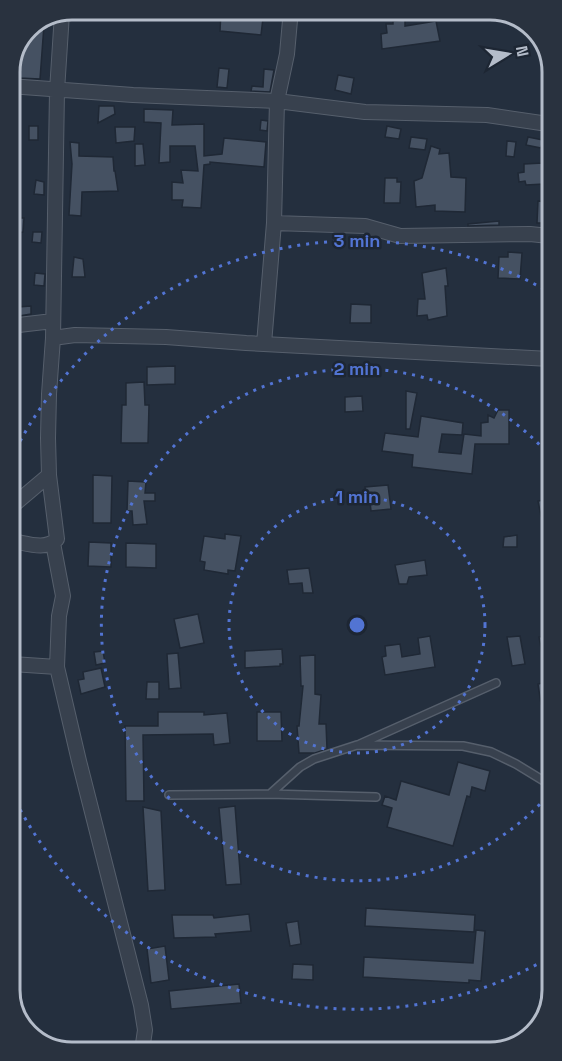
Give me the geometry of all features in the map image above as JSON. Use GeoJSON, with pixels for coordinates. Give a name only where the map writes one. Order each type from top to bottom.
{"type":"FeatureCollection","features":[{"type":"Feature","properties":{"kind":"street"},"geometry":{"type":"LineString","coordinates":[[264,344],[274,224],[277,101],[287,54],[290,20]]}},
{"type":"Feature","properties":{"kind":"street"},"geometry":{"type":"LineString","coordinates":[[20,542],[39,546],[53,543],[58,532],[53,513],[49,475],[49,394],[53,338],[57,91],[61,21]]}},
{"type":"Feature","properties":{"kind":"street"},"geometry":{"type":"LineString","coordinates":[[20,87],[57,91],[277,101],[366,112],[487,116],[542,123]]}},
{"type":"Feature","properties":{"kind":"street"},"geometry":{"type":"LineString","coordinates":[[274,224],[365,226],[400,236],[542,235]]}},
{"type":"Feature","properties":{"kind":"street"},"geometry":{"type":"LineString","coordinates":[[20,325],[53,321]]}},
{"type":"Feature","properties":{"kind":"street"},"geometry":{"type":"LineString","coordinates":[[53,338],[75,335],[166,337],[542,359]]}},
{"type":"Feature","properties":{"kind":"street"},"geometry":{"type":"LineString","coordinates":[[20,499],[49,475]]}},
{"type":"Feature","properties":{"kind":"street"},"geometry":{"type":"LineString","coordinates":[[53,543],[63,596],[58,616],[57,667],[141,1005],[145,1030],[143,1041]]}},
{"type":"Feature","properties":{"kind":"street"},"geometry":{"type":"LineString","coordinates":[[20,665],[57,667]]}},
{"type":"Feature","properties":{"kind":"lane"},"geometry":{"type":"LineString","coordinates":[[270,794],[300,767],[314,759],[357,745],[496,683]]}},
{"type":"Feature","properties":{"kind":"lane"},"geometry":{"type":"LineString","coordinates":[[357,745],[463,746],[499,756],[542,780]]}},
{"type":"Feature","properties":{"kind":"lane"},"geometry":{"type":"LineString","coordinates":[[169,795],[270,794],[376,797]]}},
{"type":"Feature","properties":{"kind":"building"},"geometry":{"type":"Polygon","coordinates":[[[221,20],[263,20],[261,35],[220,31],[221,20]]]}},
{"type":"Feature","properties":{"kind":"building"},"geometry":{"type":"Polygon","coordinates":[[[405,20],[405,26],[436,21],[440,41],[382,49],[381,34],[387,33],[386,24],[405,20]]]}},
{"type":"Feature","properties":{"kind":"building"},"geometry":{"type":"Polygon","coordinates":[[[44,28],[40,79],[20,78],[20,68],[21,58],[30,40],[44,28]]]}},
{"type":"Feature","properties":{"kind":"building"},"geometry":{"type":"Polygon","coordinates":[[[219,68],[229,69],[227,88],[217,87],[219,68]]]}},
{"type":"Feature","properties":{"kind":"building"},"geometry":{"type":"Polygon","coordinates":[[[264,69],[274,70],[270,92],[251,91],[252,86],[263,87],[264,69]]]}},
{"type":"Feature","properties":{"kind":"building"},"geometry":{"type":"Polygon","coordinates":[[[338,75],[354,78],[351,94],[335,90],[338,75]]]}},
{"type":"Feature","properties":{"kind":"building"},"geometry":{"type":"Polygon","coordinates":[[[99,106],[114,106],[115,114],[98,123],[99,106]]]}},
{"type":"Feature","properties":{"kind":"building"},"geometry":{"type":"Polygon","coordinates":[[[144,109],[173,110],[172,125],[204,124],[204,156],[222,154],[224,138],[266,142],[264,167],[210,162],[204,165],[201,208],[182,207],[183,200],[172,200],[172,182],[183,183],[181,170],[198,171],[195,146],[170,146],[170,162],[159,163],[161,123],[144,122],[144,109]]]}},
{"type":"Feature","properties":{"kind":"building"},"geometry":{"type":"Polygon","coordinates":[[[261,120],[268,121],[267,131],[260,130],[261,120]]]}},
{"type":"Feature","properties":{"kind":"building"},"geometry":{"type":"Polygon","coordinates":[[[29,126],[38,126],[38,140],[29,140],[29,126]]]}},
{"type":"Feature","properties":{"kind":"building"},"geometry":{"type":"Polygon","coordinates":[[[387,126],[401,129],[399,139],[385,137],[387,126]]]}},
{"type":"Feature","properties":{"kind":"building"},"geometry":{"type":"Polygon","coordinates":[[[115,127],[135,127],[134,141],[116,143],[115,127]]]}},
{"type":"Feature","properties":{"kind":"building"},"geometry":{"type":"Polygon","coordinates":[[[411,137],[427,139],[425,150],[409,148],[411,137]]]}},
{"type":"Feature","properties":{"kind":"building"},"geometry":{"type":"Polygon","coordinates":[[[528,137],[542,140],[541,148],[526,145],[528,137]]]}},
{"type":"Feature","properties":{"kind":"building"},"geometry":{"type":"Polygon","coordinates":[[[507,141],[516,142],[514,157],[506,156],[507,141]]]}},
{"type":"Feature","properties":{"kind":"building"},"geometry":{"type":"Polygon","coordinates":[[[70,142],[79,143],[79,156],[113,157],[118,191],[82,192],[81,216],[69,215],[72,164],[70,142]]]}},
{"type":"Feature","properties":{"kind":"building"},"geometry":{"type":"Polygon","coordinates":[[[135,144],[143,144],[145,165],[135,166],[135,144]]]}},
{"type":"Feature","properties":{"kind":"building"},"geometry":{"type":"Polygon","coordinates":[[[431,146],[440,149],[439,154],[449,153],[451,177],[466,178],[465,212],[435,211],[435,205],[416,207],[414,181],[422,178],[431,146]]]}},
{"type":"Feature","properties":{"kind":"building"},"geometry":{"type":"Polygon","coordinates":[[[542,163],[542,184],[526,185],[525,181],[519,182],[518,173],[524,172],[524,164],[542,163]]]}},
{"type":"Feature","properties":{"kind":"building"},"geometry":{"type":"Polygon","coordinates":[[[385,178],[397,178],[397,182],[401,182],[400,203],[384,203],[385,178]]]}},
{"type":"Feature","properties":{"kind":"building"},"geometry":{"type":"Polygon","coordinates":[[[36,180],[44,182],[44,195],[34,194],[36,180]]]}},
{"type":"Feature","properties":{"kind":"building"},"geometry":{"type":"Polygon","coordinates":[[[538,201],[542,202],[542,223],[537,223],[538,201]]]}},
{"type":"Feature","properties":{"kind":"building"},"geometry":{"type":"Polygon","coordinates":[[[20,218],[24,218],[23,232],[20,232],[20,218]]]}},
{"type":"Feature","properties":{"kind":"building"},"geometry":{"type":"Polygon","coordinates":[[[499,221],[499,225],[468,226],[468,224],[499,221]]]}},
{"type":"Feature","properties":{"kind":"building"},"geometry":{"type":"Polygon","coordinates":[[[33,232],[42,232],[41,243],[32,242],[33,232]]]}},
{"type":"Feature","properties":{"kind":"building"},"geometry":{"type":"Polygon","coordinates":[[[508,252],[522,253],[520,279],[498,278],[499,257],[508,257],[508,252]]]}},
{"type":"Feature","properties":{"kind":"building"},"geometry":{"type":"Polygon","coordinates":[[[74,257],[83,259],[85,277],[72,277],[74,257]]]}},
{"type":"Feature","properties":{"kind":"building"},"geometry":{"type":"Polygon","coordinates":[[[446,268],[447,316],[428,320],[427,315],[417,316],[418,299],[425,299],[422,273],[446,268]]]}},
{"type":"Feature","properties":{"kind":"building"},"geometry":{"type":"Polygon","coordinates":[[[35,273],[45,274],[44,286],[34,285],[35,273]]]}},
{"type":"Feature","properties":{"kind":"building"},"geometry":{"type":"Polygon","coordinates":[[[351,304],[371,305],[371,323],[350,323],[351,304]]]}},
{"type":"Feature","properties":{"kind":"building"},"geometry":{"type":"Polygon","coordinates":[[[31,306],[31,314],[20,316],[20,307],[31,306]]]}},
{"type":"Feature","properties":{"kind":"building"},"geometry":{"type":"Polygon","coordinates":[[[175,366],[175,384],[147,385],[147,367],[175,366]]]}},
{"type":"Feature","properties":{"kind":"building"},"geometry":{"type":"Polygon","coordinates":[[[144,382],[145,405],[149,405],[148,443],[121,443],[122,405],[126,405],[126,383],[144,382]]]}},
{"type":"Feature","properties":{"kind":"building"},"geometry":{"type":"Polygon","coordinates":[[[406,391],[417,393],[410,429],[406,429],[406,391]]]}},
{"type":"Feature","properties":{"kind":"building"},"geometry":{"type":"Polygon","coordinates":[[[362,396],[363,411],[345,412],[345,397],[362,396]]]}},
{"type":"Feature","properties":{"kind":"building"},"geometry":{"type":"Polygon","coordinates":[[[498,410],[509,410],[509,444],[475,444],[472,474],[412,467],[413,455],[382,451],[385,433],[418,437],[421,416],[463,423],[462,435],[442,434],[439,452],[461,454],[464,434],[481,436],[481,423],[488,422],[488,415],[494,418],[498,410]]]}},
{"type":"Feature","properties":{"kind":"building"},"geometry":{"type":"Polygon","coordinates":[[[93,475],[112,476],[111,523],[93,523],[93,475]]]}},
{"type":"Feature","properties":{"kind":"building"},"geometry":{"type":"Polygon","coordinates":[[[128,481],[146,482],[145,493],[155,493],[155,501],[144,501],[147,524],[133,525],[132,511],[127,511],[128,481]]]}},
{"type":"Feature","properties":{"kind":"building"},"geometry":{"type":"Polygon","coordinates":[[[388,485],[391,509],[371,511],[370,502],[367,503],[365,487],[388,485]]]}},
{"type":"Feature","properties":{"kind":"building"},"geometry":{"type":"Polygon","coordinates":[[[542,500],[542,516],[541,516],[538,501],[542,500]]]}},
{"type":"Feature","properties":{"kind":"building"},"geometry":{"type":"Polygon","coordinates":[[[225,534],[241,536],[235,571],[228,570],[228,574],[204,570],[205,562],[200,561],[204,536],[225,539],[225,534]]]}},
{"type":"Feature","properties":{"kind":"building"},"geometry":{"type":"Polygon","coordinates":[[[517,535],[517,547],[503,547],[504,537],[517,535]]]}},
{"type":"Feature","properties":{"kind":"building"},"geometry":{"type":"Polygon","coordinates":[[[89,542],[111,543],[111,567],[88,566],[89,542]]]}},
{"type":"Feature","properties":{"kind":"building"},"geometry":{"type":"Polygon","coordinates":[[[126,543],[156,544],[156,568],[126,567],[126,543]]]}},
{"type":"Feature","properties":{"kind":"building"},"geometry":{"type":"Polygon","coordinates":[[[425,560],[427,575],[409,577],[407,584],[399,584],[395,565],[425,560]]]}},
{"type":"Feature","properties":{"kind":"building"},"geometry":{"type":"Polygon","coordinates":[[[309,568],[313,593],[303,593],[302,583],[289,584],[287,570],[309,568]]]}},
{"type":"Feature","properties":{"kind":"building"},"geometry":{"type":"Polygon","coordinates":[[[198,614],[204,643],[180,648],[174,619],[198,614]]]}},
{"type":"Feature","properties":{"kind":"building"},"geometry":{"type":"Polygon","coordinates":[[[430,636],[435,667],[385,675],[382,657],[386,656],[385,646],[400,644],[402,657],[420,654],[418,638],[430,636]]]}},
{"type":"Feature","properties":{"kind":"building"},"geometry":{"type":"Polygon","coordinates":[[[520,636],[525,664],[512,666],[507,637],[520,636]]]}},
{"type":"Feature","properties":{"kind":"building"},"geometry":{"type":"Polygon","coordinates":[[[542,636],[542,653],[539,637],[542,636]]]}},
{"type":"Feature","properties":{"kind":"building"},"geometry":{"type":"Polygon","coordinates":[[[282,649],[283,664],[280,666],[245,668],[245,651],[282,649]]]}},
{"type":"Feature","properties":{"kind":"building"},"geometry":{"type":"Polygon","coordinates":[[[103,651],[105,663],[96,665],[94,652],[103,651]]]}},
{"type":"Feature","properties":{"kind":"building"},"geometry":{"type":"Polygon","coordinates":[[[178,653],[181,688],[169,689],[167,654],[178,653]]]}},
{"type":"Feature","properties":{"kind":"building"},"geometry":{"type":"Polygon","coordinates":[[[315,655],[315,694],[321,695],[319,724],[326,724],[327,749],[315,753],[299,753],[297,726],[299,726],[303,686],[301,686],[300,656],[315,655]]]}},
{"type":"Feature","properties":{"kind":"building"},"geometry":{"type":"Polygon","coordinates":[[[101,668],[105,687],[81,694],[78,680],[84,679],[83,672],[101,668]]]}},
{"type":"Feature","properties":{"kind":"building"},"geometry":{"type":"Polygon","coordinates":[[[147,682],[159,682],[159,699],[146,699],[147,682]]]}},
{"type":"Feature","properties":{"kind":"building"},"geometry":{"type":"Polygon","coordinates":[[[542,683],[542,704],[541,704],[538,684],[542,683]]]}},
{"type":"Feature","properties":{"kind":"building"},"geometry":{"type":"Polygon","coordinates":[[[158,712],[204,712],[204,715],[227,713],[230,743],[214,745],[213,734],[143,735],[144,801],[126,801],[125,726],[158,726],[158,712]]]}},
{"type":"Feature","properties":{"kind":"building"},"geometry":{"type":"Polygon","coordinates":[[[257,712],[281,712],[282,741],[257,741],[257,712]]]}},
{"type":"Feature","properties":{"kind":"building"},"geometry":{"type":"Polygon","coordinates":[[[458,762],[490,771],[485,791],[472,787],[470,797],[467,796],[453,846],[387,827],[392,808],[382,805],[385,796],[396,800],[401,781],[449,795],[458,762]]]}},
{"type":"Feature","properties":{"kind":"building"},"geometry":{"type":"Polygon","coordinates":[[[235,806],[241,884],[226,885],[219,808],[235,806]]]}},
{"type":"Feature","properties":{"kind":"building"},"geometry":{"type":"Polygon","coordinates":[[[143,807],[161,811],[165,890],[148,891],[143,807]]]}},
{"type":"Feature","properties":{"kind":"building"},"geometry":{"type":"Polygon","coordinates":[[[366,908],[475,915],[474,932],[365,926],[366,908]]]}},
{"type":"Feature","properties":{"kind":"building"},"geometry":{"type":"Polygon","coordinates":[[[249,914],[251,931],[215,934],[216,937],[174,938],[172,915],[213,915],[214,918],[249,914]]]}},
{"type":"Feature","properties":{"kind":"building"},"geometry":{"type":"Polygon","coordinates":[[[298,921],[301,944],[290,946],[286,923],[298,921]]]}},
{"type":"Feature","properties":{"kind":"building"},"geometry":{"type":"Polygon","coordinates":[[[476,930],[485,931],[481,981],[469,980],[469,983],[363,977],[364,957],[473,963],[476,930]]]}},
{"type":"Feature","properties":{"kind":"building"},"geometry":{"type":"Polygon","coordinates":[[[165,946],[169,980],[151,983],[147,949],[165,946]]]}},
{"type":"Feature","properties":{"kind":"building"},"geometry":{"type":"Polygon","coordinates":[[[293,964],[313,965],[313,980],[292,979],[293,964]]]}},
{"type":"Feature","properties":{"kind":"building"},"geometry":{"type":"Polygon","coordinates":[[[239,984],[241,1003],[171,1009],[169,991],[239,984]]]}}]}
